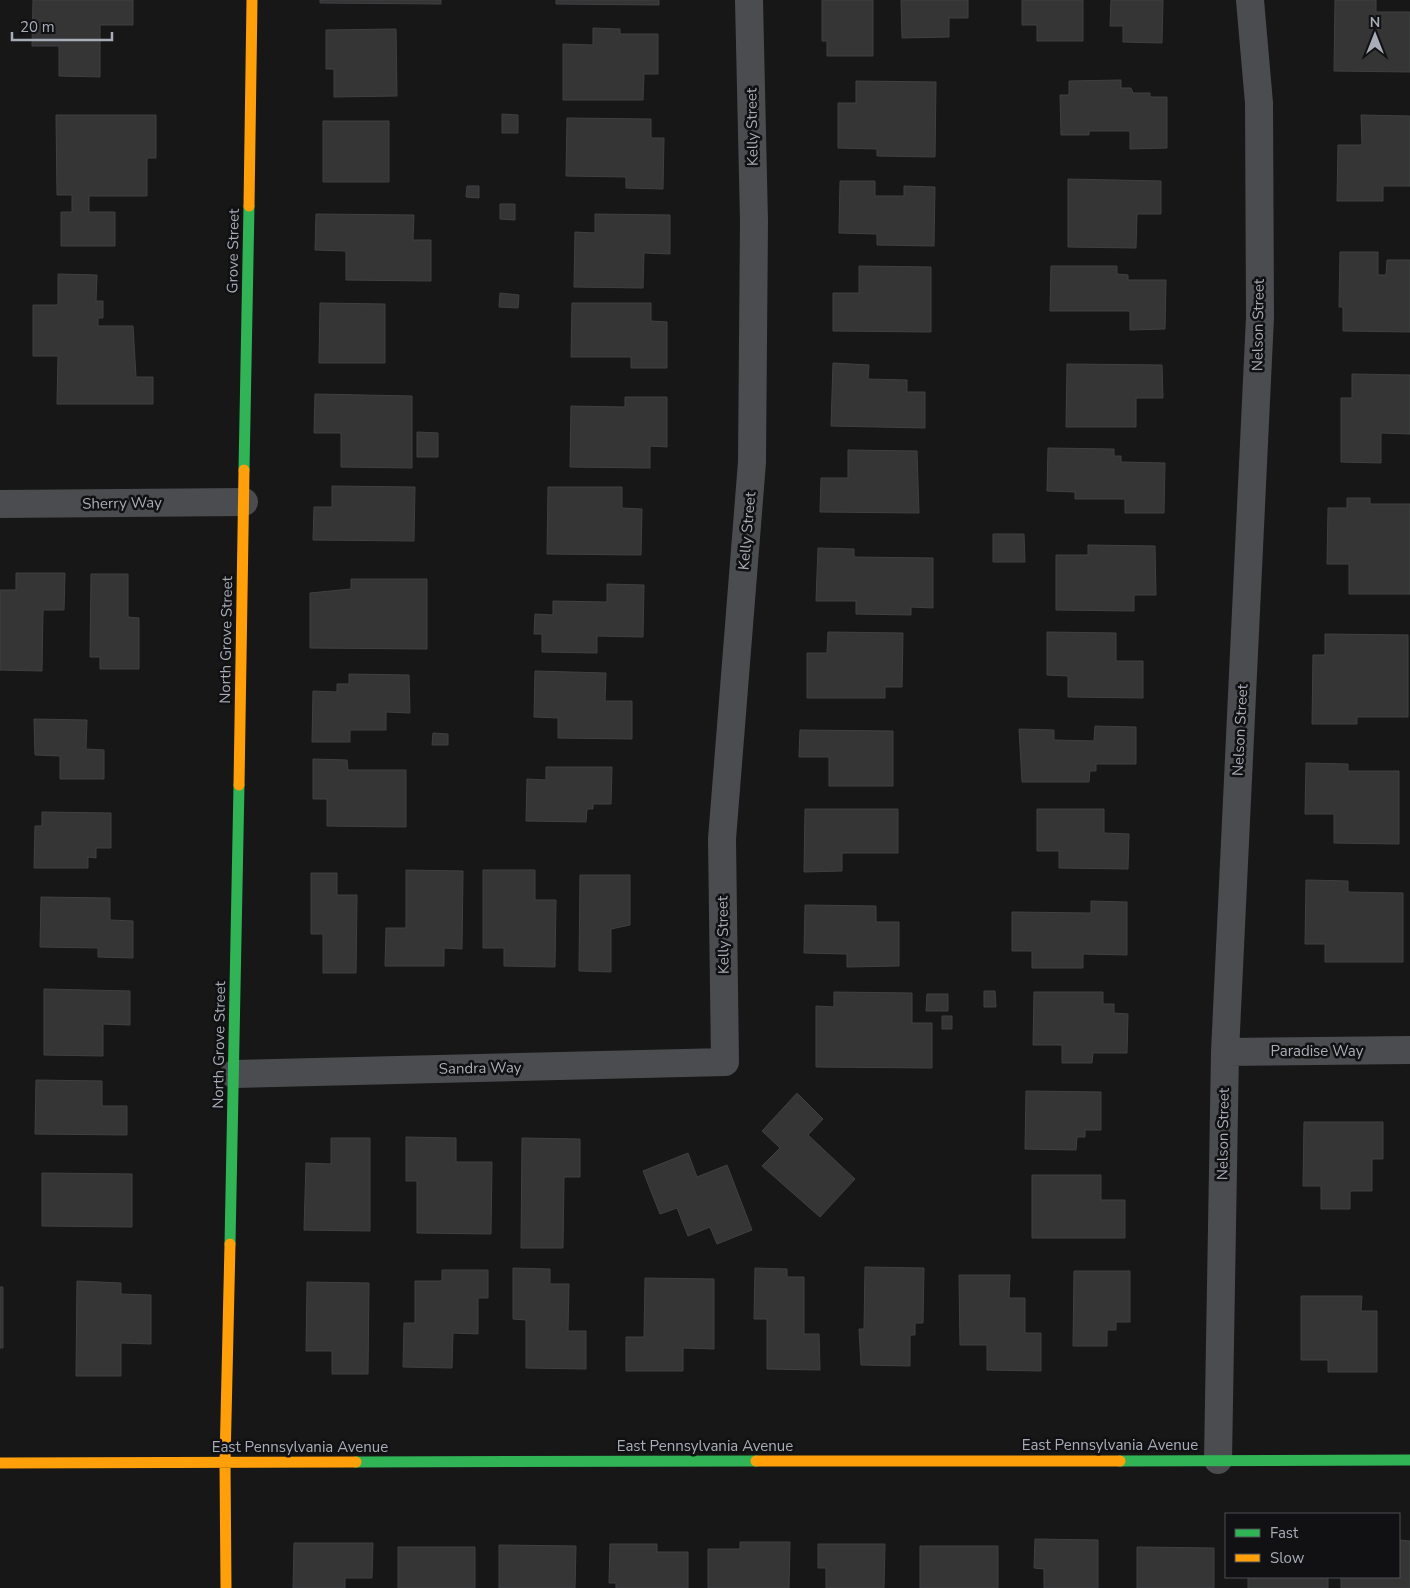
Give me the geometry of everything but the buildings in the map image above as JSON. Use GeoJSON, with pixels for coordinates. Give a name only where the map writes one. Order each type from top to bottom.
{"type":"FeatureCollection","features":[{"type":"Feature","properties":{"kind":"street","name":"Grove Street"},"geometry":{"type":"LineString","coordinates":[[244,502],[252,0]]}},
{"type":"Feature","properties":{"kind":"street","name":"Kelly Street"},"geometry":{"type":"LineString","coordinates":[[725,1062],[722,839],[752,462],[754,221],[749,0]]}},
{"type":"Feature","properties":{"kind":"street","name":"Nelson Street"},"geometry":{"type":"LineString","coordinates":[[1218,1460],[1225,1052],[1260,317],[1259,102],[1250,0]]}},
{"type":"Feature","properties":{"kind":"street","name":"Sherry Way"},"geometry":{"type":"LineString","coordinates":[[0,504],[244,502]]}},
{"type":"Feature","properties":{"kind":"street","name":"North Grove Street"},"geometry":{"type":"LineString","coordinates":[[226,1588],[225,1462],[244,502]]}},
{"type":"Feature","properties":{"kind":"street","name":"Paradise Way"},"geometry":{"type":"LineString","coordinates":[[1225,1052],[1410,1050]]}},
{"type":"Feature","properties":{"kind":"street","name":"Sandra Way"},"geometry":{"type":"LineString","coordinates":[[234,1074],[725,1062]]}},
{"type":"Feature","properties":{"kind":"street","name":"East Pennsylvania Avenue"},"geometry":{"type":"LineString","coordinates":[[0,1463],[1410,1460]]}},
{"type":"Feature","properties":{"kind":"traffic: fast"},"geometry":{"type":"LineString","coordinates":[[244,470],[249,206]]}},
{"type":"Feature","properties":{"kind":"traffic: fast"},"geometry":{"type":"LineString","coordinates":[[230,1244],[239,785]]}},
{"type":"Feature","properties":{"kind":"traffic: fast"},"geometry":{"type":"LineString","coordinates":[[1120,1461],[1410,1460]]}},
{"type":"Feature","properties":{"kind":"traffic: fast"},"geometry":{"type":"LineString","coordinates":[[356,1462],[756,1461]]}},
{"type":"Feature","properties":{"kind":"traffic: slow"},"geometry":{"type":"LineString","coordinates":[[249,206],[252,0]]}},
{"type":"Feature","properties":{"kind":"traffic: slow"},"geometry":{"type":"LineString","coordinates":[[239,785],[244,470]]}},
{"type":"Feature","properties":{"kind":"traffic: slow"},"geometry":{"type":"LineString","coordinates":[[226,1588],[225,1462],[230,1244]]}},
{"type":"Feature","properties":{"kind":"traffic: slow"},"geometry":{"type":"LineString","coordinates":[[756,1461],[1120,1461]]}},
{"type":"Feature","properties":{"kind":"traffic: slow"},"geometry":{"type":"LineString","coordinates":[[0,1463],[356,1462]]}}]}
